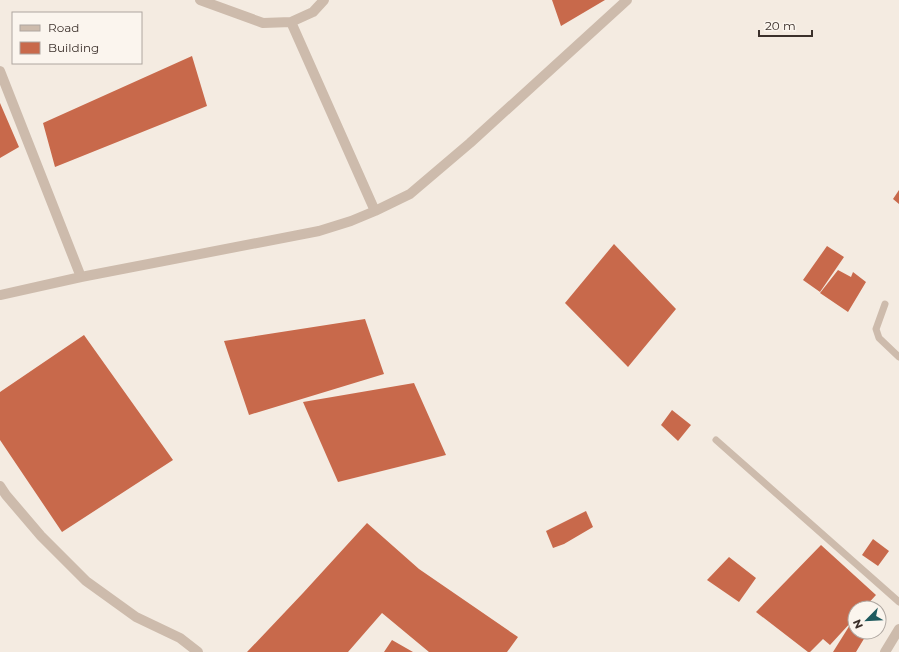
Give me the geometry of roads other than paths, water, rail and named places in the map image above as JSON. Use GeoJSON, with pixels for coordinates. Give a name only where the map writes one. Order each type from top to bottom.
{"type":"FeatureCollection","features":[{"type":"Feature","properties":{"kind":"street"},"geometry":{"type":"LineString","coordinates":[[200,0],[264,23],[291,22],[313,12],[324,0]]}},
{"type":"Feature","properties":{"kind":"street"},"geometry":{"type":"LineString","coordinates":[[0,295],[81,277],[319,231],[351,221],[375,211],[410,194],[470,143],[627,0]]}},
{"type":"Feature","properties":{"kind":"street"},"geometry":{"type":"LineString","coordinates":[[291,22],[375,211]]}},
{"type":"Feature","properties":{"kind":"street"},"geometry":{"type":"LineString","coordinates":[[0,71],[81,277]]}},
{"type":"Feature","properties":{"kind":"street"},"geometry":{"type":"LineString","coordinates":[[0,486],[41,536],[86,581],[136,616],[180,638],[198,652]]}},
{"type":"Feature","properties":{"kind":"street"},"geometry":{"type":"LineString","coordinates":[[885,652],[899,629]]}},
{"type":"Feature","properties":{"kind":"lane"},"geometry":{"type":"LineString","coordinates":[[885,304],[876,329],[879,338],[899,357]]}},
{"type":"Feature","properties":{"kind":"lane"},"geometry":{"type":"LineString","coordinates":[[716,440],[899,602]]}}]}
